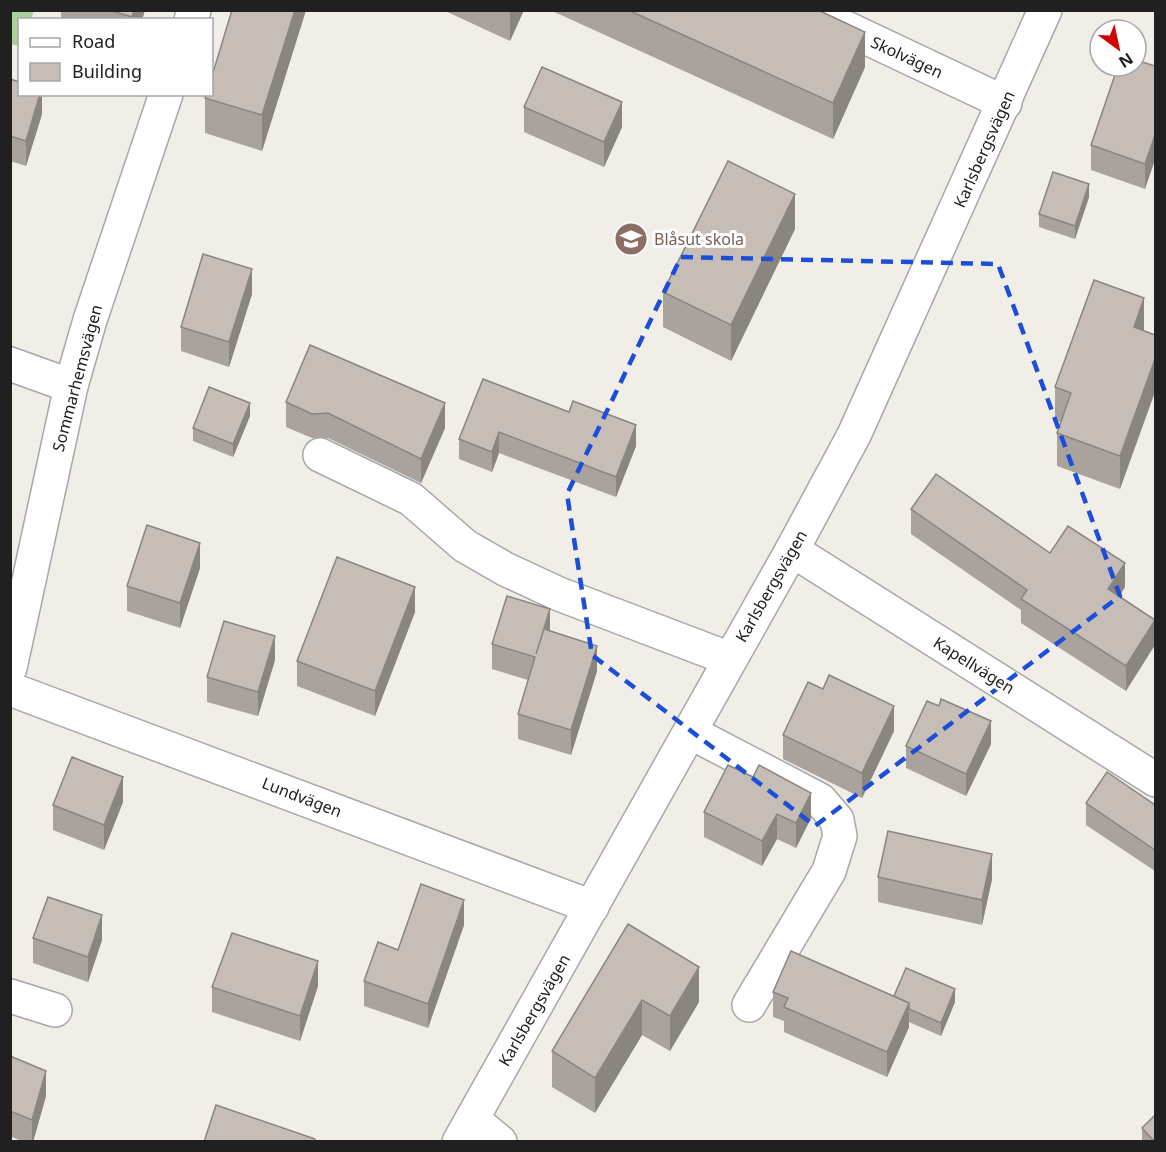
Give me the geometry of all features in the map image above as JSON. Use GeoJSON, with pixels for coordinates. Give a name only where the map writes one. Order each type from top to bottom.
{"type":"FeatureCollection","features":[{"type":"Feature","properties":{"kind":"street","name":"Skolvägen"},"geometry":{"type":"LineString","coordinates":[[808,10],[1005,103]]}},
{"type":"Feature","properties":{"kind":"street","name":"Karlsbergsvägen"},"geometry":{"type":"LineString","coordinates":[[466,1130],[792,550],[880,381],[1045,10]]}},
{"type":"Feature","properties":{"kind":"street","name":"Sommarhemsvägen"},"geometry":{"type":"LineString","coordinates":[[10,668],[71,386],[90,320],[165,96]]}},
{"type":"Feature","properties":{"kind":"street"},"geometry":{"type":"LineString","coordinates":[[10,364],[71,386]]}},
{"type":"Feature","properties":{"kind":"street"},"geometry":{"type":"LineString","coordinates":[[320,454],[411,499],[465,546],[505,569],[559,594],[730,659]]}},
{"type":"Feature","properties":{"kind":"street","name":"Kapellvägen"},"geometry":{"type":"LineString","coordinates":[[792,550],[1155,780]]}},
{"type":"Feature","properties":{"kind":"street","name":"Lundvägen"},"geometry":{"type":"LineString","coordinates":[[10,688],[592,907]]}},
{"type":"Feature","properties":{"kind":"street"},"geometry":{"type":"LineString","coordinates":[[690,732],[820,800],[837,820],[840,836],[829,871],[749,1005]]}},
{"type":"Feature","properties":{"kind":"street"},"geometry":{"type":"LineString","coordinates":[[10,996],[55,1010]]}},
{"type":"Feature","properties":{"kind":"street"},"geometry":{"type":"LineString","coordinates":[[466,1130],[500,1142]]}},
{"type":"Feature","properties":{"kind":"highlighted area"},"geometry":{"type":"Polygon","coordinates":[[[681,257],[998,264],[1120,596],[815,826],[592,655],[567,494],[681,257]]]}},
{"type":"Feature","properties":{"kind":"green space"},"geometry":{"type":"Polygon","coordinates":[[[10,11],[34,11],[31,18],[18,18],[18,46],[11,44],[10,11]]]}},
{"type":"Feature","properties":{"kind":"building"},"geometry":{"type":"Polygon","coordinates":[[[109,10],[134,10],[132,17],[109,10]]]}},
{"type":"Feature","properties":{"kind":"building"},"geometry":{"type":"Polygon","coordinates":[[[232,10],[295,10],[262,115],[205,98],[206,96],[213,96],[213,73],[232,10]]]}},
{"type":"Feature","properties":{"kind":"building"},"geometry":{"type":"Polygon","coordinates":[[[628,10],[818,10],[865,32],[833,103],[628,10]]]}},
{"type":"Feature","properties":{"kind":"building"},"geometry":{"type":"Polygon","coordinates":[[[1148,64],[1155,66],[1155,135],[1145,164],[1091,145],[1114,78],[1148,78],[1148,64]]]}},
{"type":"Feature","properties":{"kind":"building"},"geometry":{"type":"Polygon","coordinates":[[[542,67],[622,102],[604,142],[524,107],[542,67]]]}},
{"type":"Feature","properties":{"kind":"building"},"geometry":{"type":"Polygon","coordinates":[[[10,79],[18,81],[18,96],[39,96],[26,141],[10,136],[10,79]]]}},
{"type":"Feature","properties":{"kind":"building"},"geometry":{"type":"Polygon","coordinates":[[[728,161],[795,194],[731,325],[663,292],[728,161]]]}},
{"type":"Feature","properties":{"kind":"building"},"geometry":{"type":"Polygon","coordinates":[[[1053,172],[1089,184],[1075,226],[1039,214],[1053,172]]]}},
{"type":"Feature","properties":{"kind":"building"},"geometry":{"type":"Polygon","coordinates":[[[203,254],[252,269],[229,342],[181,327],[203,254]]]}},
{"type":"Feature","properties":{"kind":"building"},"geometry":{"type":"Polygon","coordinates":[[[1094,280],[1144,298],[1134,327],[1155,335],[1155,359],[1120,456],[1057,433],[1071,393],[1055,387],[1094,280]]]}},
{"type":"Feature","properties":{"kind":"building"},"geometry":{"type":"Polygon","coordinates":[[[310,345],[445,403],[421,459],[328,413],[312,414],[286,402],[310,345]]]}},
{"type":"Feature","properties":{"kind":"building"},"geometry":{"type":"Polygon","coordinates":[[[483,379],[569,412],[573,401],[636,425],[616,477],[499,432],[492,452],[459,439],[483,379]]]}},
{"type":"Feature","properties":{"kind":"building"},"geometry":{"type":"Polygon","coordinates":[[[209,387],[250,403],[233,444],[193,428],[209,387]]]}},
{"type":"Feature","properties":{"kind":"building"},"geometry":{"type":"Polygon","coordinates":[[[936,474],[1050,553],[1068,526],[1125,563],[1108,589],[1155,620],[1126,666],[1021,599],[1027,590],[911,509],[936,474]]]}},
{"type":"Feature","properties":{"kind":"building"},"geometry":{"type":"Polygon","coordinates":[[[147,525],[200,543],[180,603],[127,586],[147,525]]]}},
{"type":"Feature","properties":{"kind":"building"},"geometry":{"type":"Polygon","coordinates":[[[337,557],[415,587],[375,691],[297,661],[337,557]]]}},
{"type":"Feature","properties":{"kind":"building"},"geometry":{"type":"Polygon","coordinates":[[[507,596],[550,609],[536,654],[544,629],[597,646],[571,730],[518,714],[535,657],[492,644],[507,596]]]}},
{"type":"Feature","properties":{"kind":"building"},"geometry":{"type":"Polygon","coordinates":[[[224,621],[275,636],[258,692],[207,677],[224,621]]]}},
{"type":"Feature","properties":{"kind":"building"},"geometry":{"type":"Polygon","coordinates":[[[829,675],[894,706],[862,773],[783,735],[808,682],[823,689],[829,675]]]}},
{"type":"Feature","properties":{"kind":"building"},"geometry":{"type":"Polygon","coordinates":[[[941,699],[991,721],[966,774],[906,746],[927,701],[939,706],[941,699]]]}},
{"type":"Feature","properties":{"kind":"building"},"geometry":{"type":"Polygon","coordinates":[[[72,757],[123,777],[104,825],[53,805],[72,757]]]}},
{"type":"Feature","properties":{"kind":"building"},"geometry":{"type":"Polygon","coordinates":[[[728,765],[753,777],[759,765],[811,793],[796,823],[777,814],[762,841],[704,812],[728,765]]]}},
{"type":"Feature","properties":{"kind":"building"},"geometry":{"type":"Polygon","coordinates":[[[1107,772],[1155,805],[1155,850],[1086,803],[1107,772]]]}},
{"type":"Feature","properties":{"kind":"building"},"geometry":{"type":"Polygon","coordinates":[[[888,831],[992,854],[982,900],[878,877],[888,831]]]}},
{"type":"Feature","properties":{"kind":"building"},"geometry":{"type":"Polygon","coordinates":[[[421,884],[464,900],[428,1004],[364,981],[378,942],[398,950],[421,884]]]}},
{"type":"Feature","properties":{"kind":"building"},"geometry":{"type":"Polygon","coordinates":[[[48,897],[102,915],[88,957],[33,938],[48,897]]]}},
{"type":"Feature","properties":{"kind":"building"},"geometry":{"type":"Polygon","coordinates":[[[628,924],[699,967],[670,1016],[642,1000],[595,1078],[552,1051],[628,924]]]}},
{"type":"Feature","properties":{"kind":"building"},"geometry":{"type":"Polygon","coordinates":[[[232,933],[318,961],[300,1016],[212,987],[232,933]]]}},
{"type":"Feature","properties":{"kind":"building"},"geometry":{"type":"Polygon","coordinates":[[[791,951],[909,1003],[887,1052],[784,1007],[788,998],[773,992],[791,951]]]}},
{"type":"Feature","properties":{"kind":"building"},"geometry":{"type":"Polygon","coordinates":[[[906,968],[955,989],[941,1023],[909,1009],[909,1003],[894,996],[906,968]]]}},
{"type":"Feature","properties":{"kind":"building"},"geometry":{"type":"Polygon","coordinates":[[[10,1056],[46,1071],[32,1120],[10,1111],[10,1056]]]}},
{"type":"Feature","properties":{"kind":"building"},"geometry":{"type":"Polygon","coordinates":[[[216,1105],[315,1139],[314,1142],[204,1142],[216,1105]]]}},
{"type":"Feature","properties":{"kind":"building"},"geometry":{"type":"Polygon","coordinates":[[[1155,1115],[1155,1142],[1142,1128],[1155,1115]]]}},
{"type":"Feature","properties":{"kind":"place","name":"Blåsut skola"},"geometry":{"type":"Point","coordinates":[631,239]}}]}
